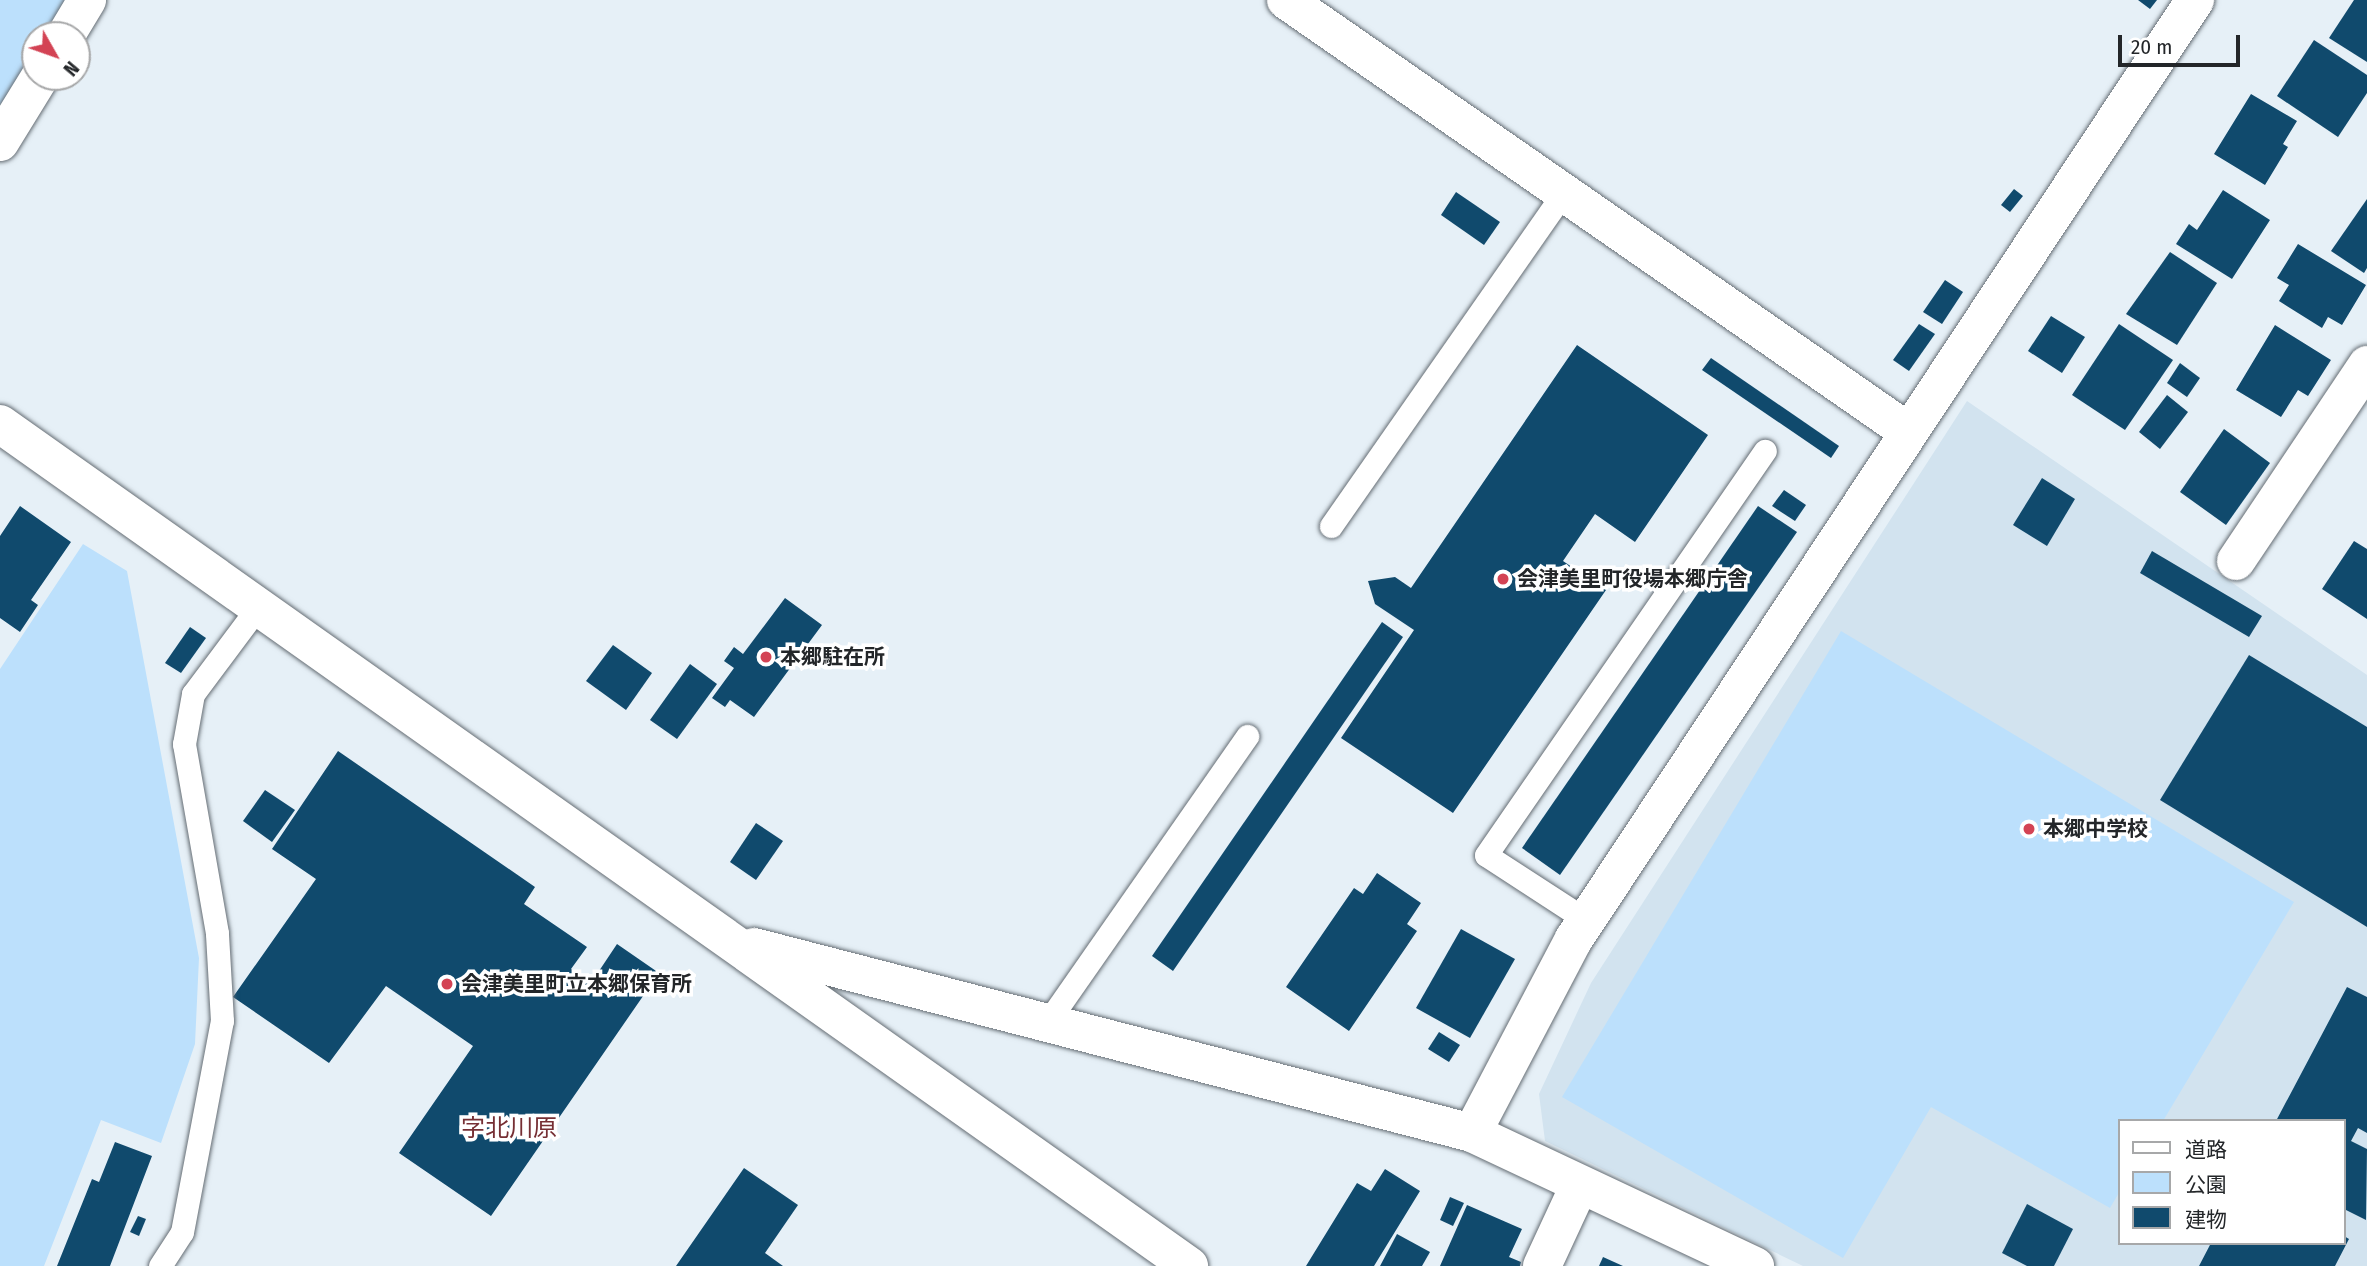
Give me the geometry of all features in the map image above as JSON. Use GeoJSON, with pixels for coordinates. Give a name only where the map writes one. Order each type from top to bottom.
{"type":"FeatureCollection","features":[{"type":"Feature","properties":{"kind":"street"},"geometry":{"type":"LineString","coordinates":[[74,21],[87,0]]}},
{"type":"Feature","properties":{"kind":"street"},"geometry":{"type":"LineString","coordinates":[[1286,0],[1907,431]]}},
{"type":"Feature","properties":{"kind":"street"},"geometry":{"type":"LineString","coordinates":[[1472,1133],[1586,920],[1907,431],[2195,0]]}},
{"type":"Feature","properties":{"kind":"street"},"geometry":{"type":"LineString","coordinates":[[0,142],[31,91]]}},
{"type":"Feature","properties":{"kind":"street"},"geometry":{"type":"LineString","coordinates":[[2236,561],[2367,365]]}},
{"type":"Feature","properties":{"kind":"street"},"geometry":{"type":"LineString","coordinates":[[0,425],[1189,1266]]}},
{"type":"Feature","properties":{"kind":"street"},"geometry":{"type":"LineString","coordinates":[[732,942],[1472,1133],[1755,1266]]}},
{"type":"Feature","properties":{"kind":"street"},"geometry":{"type":"LineString","coordinates":[[1542,1266],[1580,1184]]}},
{"type":"Feature","properties":{"kind":"lane"},"geometry":{"type":"LineString","coordinates":[[1331,526],[1564,192]]}},
{"type":"Feature","properties":{"kind":"lane"},"geometry":{"type":"LineString","coordinates":[[1586,920],[1486,855],[1765,451]]}},
{"type":"Feature","properties":{"kind":"lane"},"geometry":{"type":"LineString","coordinates":[[160,1266],[182,1232],[222,1021],[217,933],[184,744],[194,694],[258,607]]}},
{"type":"Feature","properties":{"kind":"lane"},"geometry":{"type":"LineString","coordinates":[[1047,1023],[1247,736]]}},
{"type":"Feature","properties":{"kind":"shaded area","name":"本郷中学校"},"geometry":{"type":"Polygon","coordinates":[[[1967,401],[2367,675],[2367,1266],[1803,1266],[1545,1141],[1539,1094],[1591,983],[1967,401]]]}},
{"type":"Feature","properties":{"kind":"green space"},"geometry":{"type":"Polygon","coordinates":[[[0,0],[67,0],[56,21],[21,21],[21,77],[0,111],[0,0]]]}},
{"type":"Feature","properties":{"kind":"green space"},"geometry":{"type":"Polygon","coordinates":[[[83,544],[127,571],[199,958],[195,1044],[161,1143],[101,1120],[44,1266],[0,1266],[0,669],[83,544]]]}},
{"type":"Feature","properties":{"kind":"green space"},"geometry":{"type":"Polygon","coordinates":[[[1841,631],[2294,902],[2164,1119],[2118,1119],[2118,1194],[2110,1208],[1931,1107],[1843,1258],[1562,1097],[1841,631]]]}},
{"type":"Feature","properties":{"kind":"building"},"geometry":{"type":"Polygon","coordinates":[[[2138,0],[2157,0],[2150,9],[2138,0]]]}},
{"type":"Feature","properties":{"kind":"building"},"geometry":{"type":"Polygon","coordinates":[[[2354,0],[2367,0],[2367,62],[2329,38],[2354,0]]]}},
{"type":"Feature","properties":{"kind":"building"},"geometry":{"type":"Polygon","coordinates":[[[2314,40],[2367,75],[2367,93],[2338,137],[2277,96],[2314,40]]]}},
{"type":"Feature","properties":{"kind":"building"},"geometry":{"type":"Polygon","coordinates":[[[2251,94],[2297,121],[2283,144],[2288,147],[2265,185],[2214,154],[2251,94]]]}},
{"type":"Feature","properties":{"kind":"building"},"geometry":{"type":"Polygon","coordinates":[[[2014,189],[2023,196],[2010,212],[2001,205],[2014,189]]]}},
{"type":"Feature","properties":{"kind":"building"},"geometry":{"type":"Polygon","coordinates":[[[2223,190],[2270,220],[2232,279],[2176,244],[2189,224],[2197,230],[2223,190]]]}},
{"type":"Feature","properties":{"kind":"building"},"geometry":{"type":"Polygon","coordinates":[[[1456,192],[1500,222],[1484,245],[1441,215],[1456,192]]]}},
{"type":"Feature","properties":{"kind":"building"},"geometry":{"type":"Polygon","coordinates":[[[2367,199],[2367,268],[2364,273],[2331,251],[2367,199]]]}},
{"type":"Feature","properties":{"kind":"building"},"geometry":{"type":"Polygon","coordinates":[[[2298,244],[2366,285],[2342,325],[2328,317],[2322,328],[2279,301],[2289,285],[2277,278],[2298,244]]]}},
{"type":"Feature","properties":{"kind":"building"},"geometry":{"type":"Polygon","coordinates":[[[2170,252],[2217,283],[2177,345],[2126,314],[2170,252]]]}},
{"type":"Feature","properties":{"kind":"building"},"geometry":{"type":"Polygon","coordinates":[[[1945,280],[1963,292],[1942,324],[1923,312],[1945,280]]]}},
{"type":"Feature","properties":{"kind":"building"},"geometry":{"type":"Polygon","coordinates":[[[2051,316],[2085,337],[2062,373],[2028,351],[2051,316]]]}},
{"type":"Feature","properties":{"kind":"building"},"geometry":{"type":"Polygon","coordinates":[[[1919,324],[1935,334],[1909,371],[1893,360],[1919,324]]]}},
{"type":"Feature","properties":{"kind":"building"},"geometry":{"type":"Polygon","coordinates":[[[2119,324],[2173,360],[2125,430],[2072,395],[2119,324]]]}},
{"type":"Feature","properties":{"kind":"building"},"geometry":{"type":"Polygon","coordinates":[[[2275,325],[2331,360],[2308,396],[2298,390],[2281,417],[2236,390],[2275,325]]]}},
{"type":"Feature","properties":{"kind":"building","name":"会津美里町役場本郷庁舎"},"geometry":{"type":"Polygon","coordinates":[[[1577,345],[1708,435],[1635,542],[1595,514],[1563,561],[1606,590],[1453,813],[1341,738],[1414,630],[1375,604],[1368,581],[1395,577],[1411,588],[1577,345]]]}},
{"type":"Feature","properties":{"kind":"building"},"geometry":{"type":"Polygon","coordinates":[[[1711,358],[1839,446],[1831,458],[1702,370],[1711,358]]]}},
{"type":"Feature","properties":{"kind":"building"},"geometry":{"type":"Polygon","coordinates":[[[2180,363],[2200,378],[2187,397],[2167,383],[2180,363]]]}},
{"type":"Feature","properties":{"kind":"building"},"geometry":{"type":"Polygon","coordinates":[[[2167,395],[2188,412],[2160,449],[2139,432],[2167,395]]]}},
{"type":"Feature","properties":{"kind":"building"},"geometry":{"type":"Polygon","coordinates":[[[2224,429],[2270,463],[2226,525],[2180,492],[2224,429]]]}},
{"type":"Feature","properties":{"kind":"building"},"geometry":{"type":"Polygon","coordinates":[[[2042,478],[2075,499],[2047,546],[2013,525],[2042,478]]]}},
{"type":"Feature","properties":{"kind":"building"},"geometry":{"type":"Polygon","coordinates":[[[1784,490],[1806,505],[1795,521],[1772,506],[1784,490]]]}},
{"type":"Feature","properties":{"kind":"building"},"geometry":{"type":"Polygon","coordinates":[[[20,506],[71,542],[31,600],[38,605],[20,632],[0,618],[0,536],[20,506]]]}},
{"type":"Feature","properties":{"kind":"building"},"geometry":{"type":"Polygon","coordinates":[[[1758,506],[1797,532],[1560,875],[1522,848],[1758,506]]]}},
{"type":"Feature","properties":{"kind":"building"},"geometry":{"type":"Polygon","coordinates":[[[2354,541],[2367,549],[2367,619],[2322,589],[2354,541]]]}},
{"type":"Feature","properties":{"kind":"building"},"geometry":{"type":"Polygon","coordinates":[[[2152,551],[2262,616],[2249,637],[2140,573],[2152,551]]]}},
{"type":"Feature","properties":{"kind":"building"},"geometry":{"type":"Polygon","coordinates":[[[785,598],[822,625],[754,717],[730,700],[725,707],[712,698],[734,668],[724,661],[734,647],[743,654],[785,598]]]}},
{"type":"Feature","properties":{"kind":"building"},"geometry":{"type":"Polygon","coordinates":[[[1382,622],[1403,637],[1173,971],[1152,956],[1382,622]]]}},
{"type":"Feature","properties":{"kind":"building"},"geometry":{"type":"Polygon","coordinates":[[[190,627],[206,638],[181,673],[165,663],[190,627]]]}},
{"type":"Feature","properties":{"kind":"building"},"geometry":{"type":"Polygon","coordinates":[[[613,645],[652,673],[626,710],[586,681],[613,645]]]}},
{"type":"Feature","properties":{"kind":"building"},"geometry":{"type":"Polygon","coordinates":[[[2249,655],[2367,727],[2367,927],[2160,800],[2249,655]]]}},
{"type":"Feature","properties":{"kind":"building"},"geometry":{"type":"Polygon","coordinates":[[[690,664],[717,684],[677,739],[650,720],[690,664]]]}},
{"type":"Feature","properties":{"kind":"building","name":"会津美里町立本郷保育所"},"geometry":{"type":"Polygon","coordinates":[[[338,751],[535,887],[524,904],[587,947],[571,969],[591,983],[617,944],[659,973],[491,1216],[399,1153],[473,1046],[386,986],[329,1063],[233,997],[316,879],[272,849],[338,751]]]}},
{"type":"Feature","properties":{"kind":"building"},"geometry":{"type":"Polygon","coordinates":[[[265,790],[295,810],[272,842],[243,821],[265,790]]]}},
{"type":"Feature","properties":{"kind":"building"},"geometry":{"type":"Polygon","coordinates":[[[756,823],[783,841],[756,880],[730,862],[756,823]]]}},
{"type":"Feature","properties":{"kind":"building"},"geometry":{"type":"Polygon","coordinates":[[[1377,873],[1421,903],[1407,924],[1417,931],[1349,1031],[1286,987],[1354,888],[1363,894],[1377,873]]]}},
{"type":"Feature","properties":{"kind":"building"},"geometry":{"type":"Polygon","coordinates":[[[1461,929],[1515,959],[1470,1038],[1416,1008],[1461,929]]]}},
{"type":"Feature","properties":{"kind":"building"},"geometry":{"type":"Polygon","coordinates":[[[2347,987],[2367,997],[2367,1133],[2358,1128],[2351,1141],[2367,1149],[2366,1220],[2346,1210],[2346,1119],[2277,1119],[2347,987]]]}},
{"type":"Feature","properties":{"kind":"building"},"geometry":{"type":"Polygon","coordinates":[[[1439,1032],[1460,1045],[1449,1062],[1428,1049],[1439,1032]]]}},
{"type":"Feature","properties":{"kind":"building"},"geometry":{"type":"Polygon","coordinates":[[[115,1142],[152,1156],[110,1266],[57,1266],[92,1179],[99,1182],[115,1142]]]}},
{"type":"Feature","properties":{"kind":"building"},"geometry":{"type":"Polygon","coordinates":[[[744,1168],[798,1205],[765,1253],[783,1266],[676,1266],[744,1168]]]}},
{"type":"Feature","properties":{"kind":"building"},"geometry":{"type":"Polygon","coordinates":[[[1385,1169],[1420,1191],[1374,1266],[1306,1266],[1357,1183],[1371,1191],[1385,1169]]]}},
{"type":"Feature","properties":{"kind":"building"},"geometry":{"type":"Polygon","coordinates":[[[1450,1197],[1464,1203],[1453,1226],[1440,1220],[1450,1197]]]}},
{"type":"Feature","properties":{"kind":"building"},"geometry":{"type":"Polygon","coordinates":[[[2027,1204],[2073,1229],[2054,1266],[2027,1266],[2002,1253],[2027,1204]]]}},
{"type":"Feature","properties":{"kind":"building"},"geometry":{"type":"Polygon","coordinates":[[[1467,1205],[1522,1229],[1509,1257],[1521,1262],[1520,1266],[1440,1266],[1467,1205]]]}},
{"type":"Feature","properties":{"kind":"building"},"geometry":{"type":"Polygon","coordinates":[[[138,1216],[146,1219],[139,1236],[130,1232],[138,1216]]]}},
{"type":"Feature","properties":{"kind":"building"},"geometry":{"type":"Polygon","coordinates":[[[1397,1234],[1430,1252],[1422,1266],[1380,1266],[1397,1234]]]}},
{"type":"Feature","properties":{"kind":"building"},"geometry":{"type":"Polygon","coordinates":[[[2210,1245],[2346,1245],[2335,1266],[2199,1266],[2210,1245]]]}},
{"type":"Feature","properties":{"kind":"building"},"geometry":{"type":"Polygon","coordinates":[[[1603,1257],[1623,1266],[1599,1266],[1603,1257]]]}},
{"type":"Feature","properties":{"kind":"place","name":"会津美里町役場本郷庁舎"},"geometry":{"type":"Point","coordinates":[1503,579]}},
{"type":"Feature","properties":{"kind":"place","name":"本郷駐在所"},"geometry":{"type":"Point","coordinates":[766,657]}},
{"type":"Feature","properties":{"kind":"place","name":"本郷中学校"},"geometry":{"type":"Point","coordinates":[2029,829]}},
{"type":"Feature","properties":{"kind":"place","name":"会津美里町立本郷保育所"},"geometry":{"type":"Point","coordinates":[447,984]}},
{"type":"Feature","properties":{"kind":"district","name":"字北川原"},"geometry":{"type":"Point","coordinates":[509,1129]}}]}
